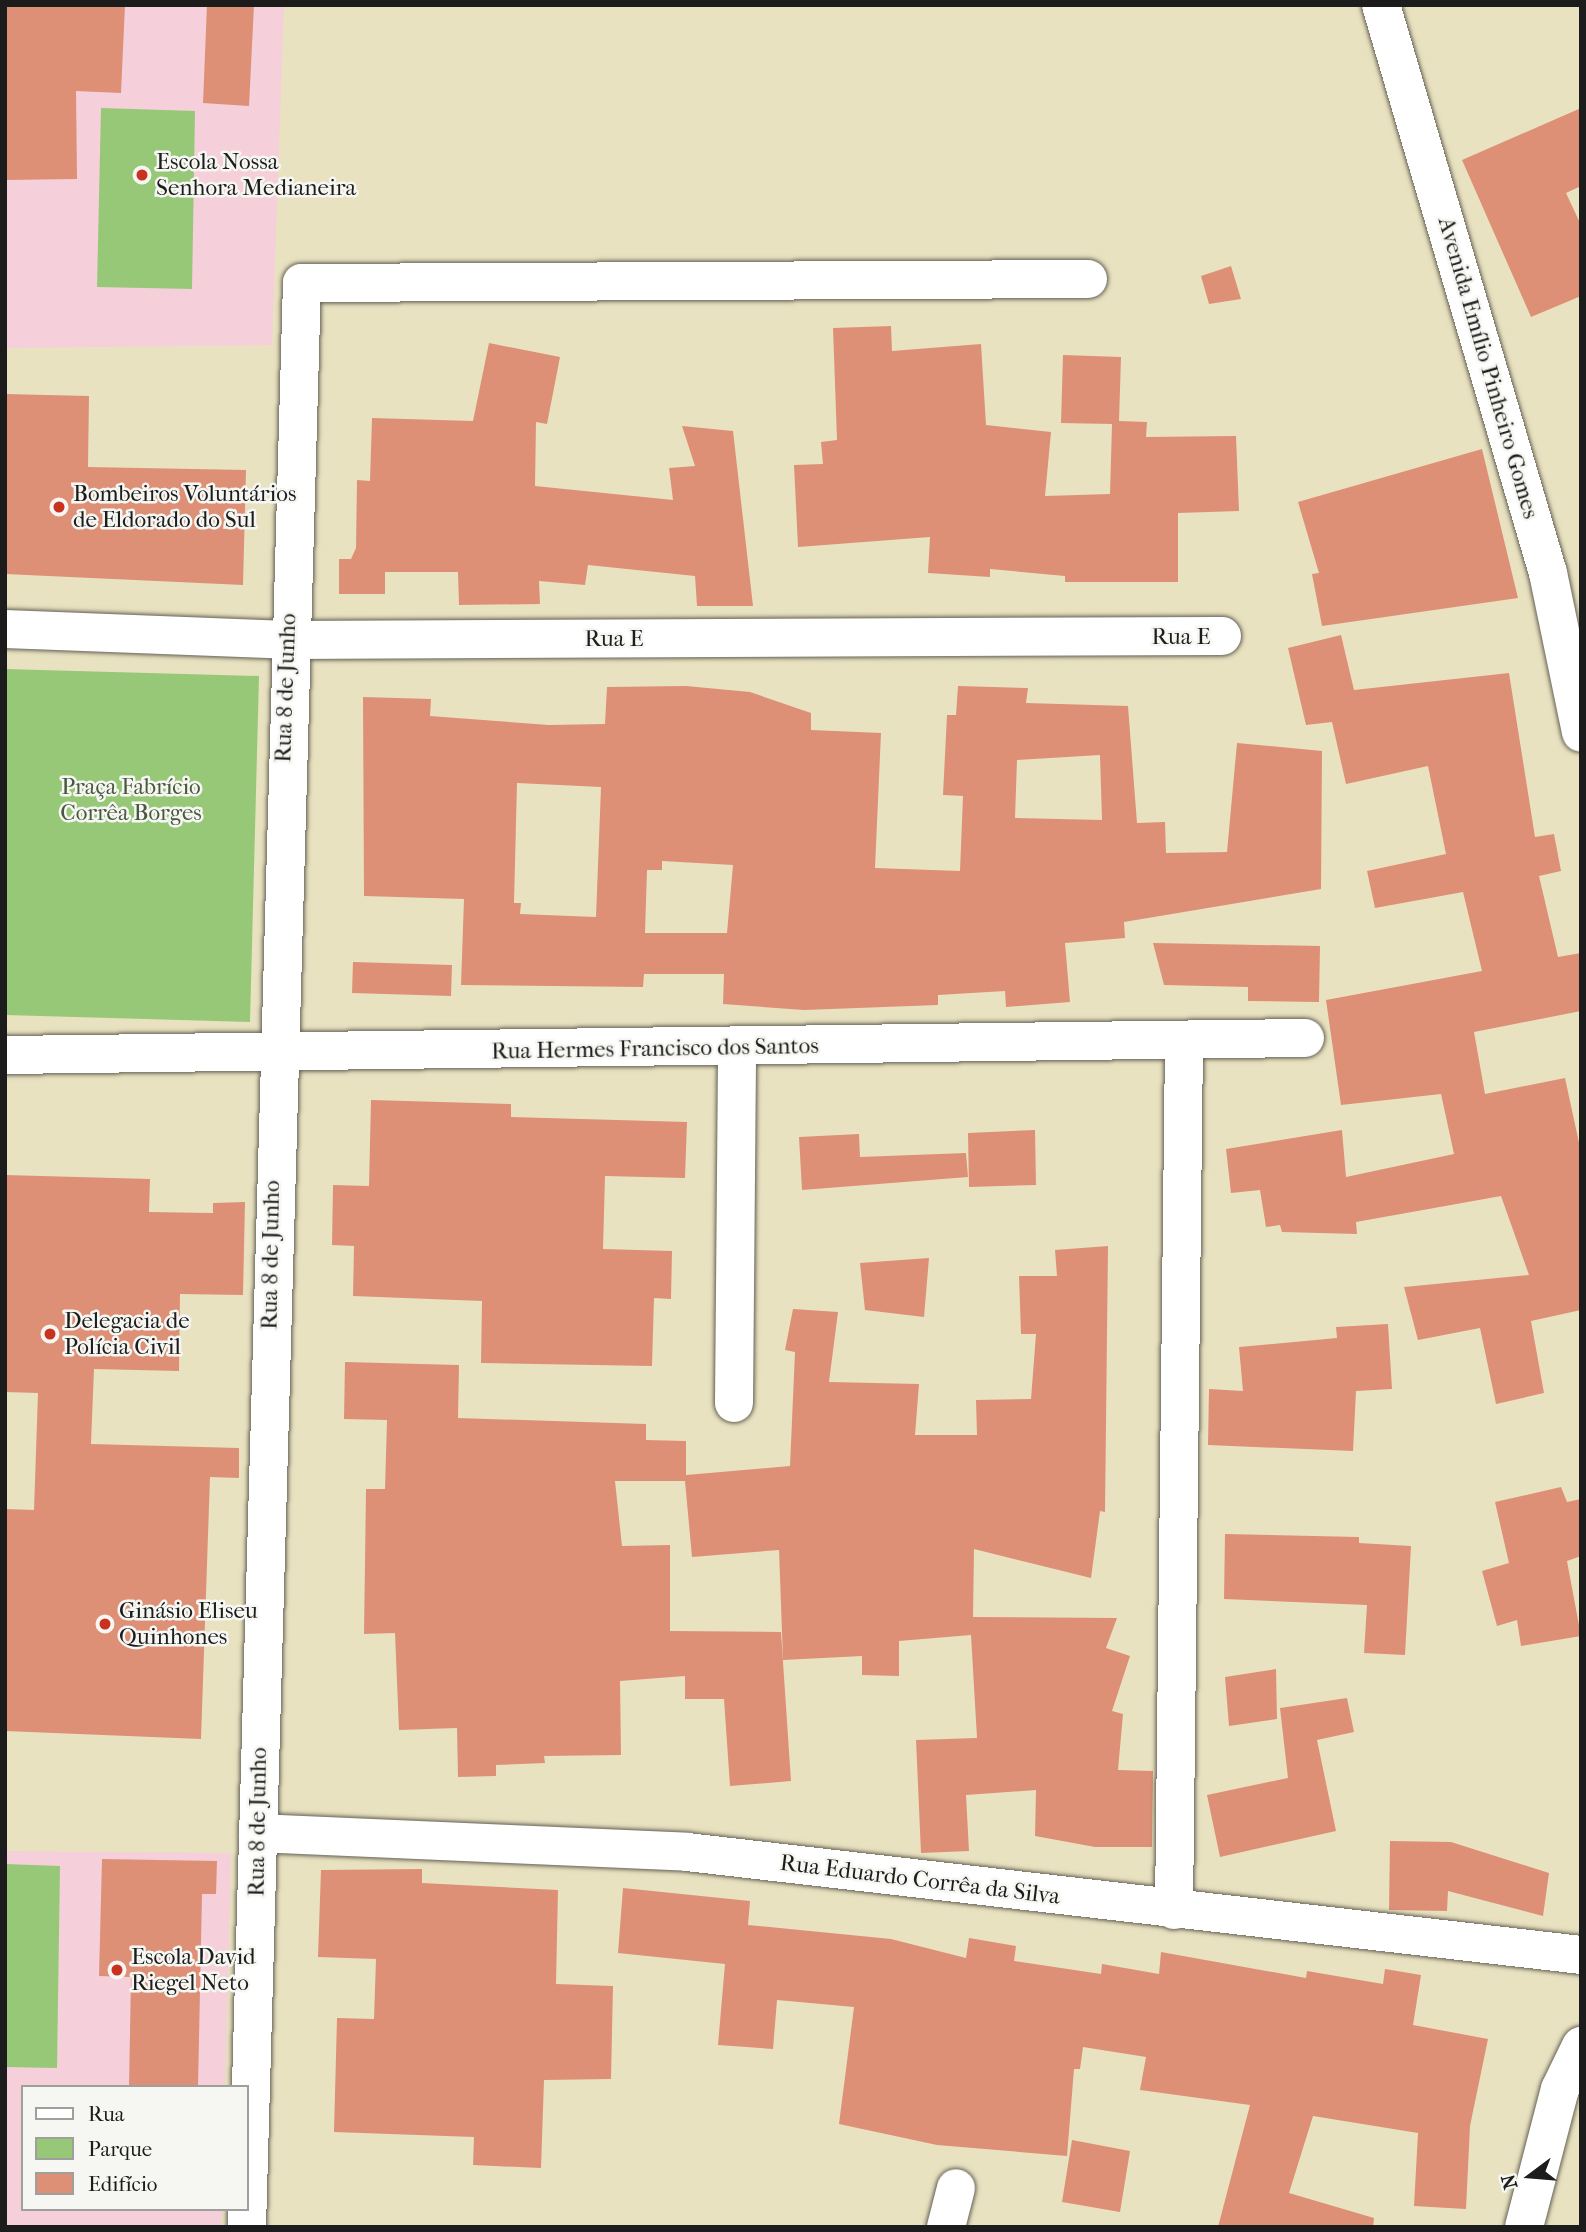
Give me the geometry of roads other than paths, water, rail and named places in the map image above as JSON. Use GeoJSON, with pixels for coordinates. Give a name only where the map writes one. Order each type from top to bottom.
{"type":"FeatureCollection","features":[{"type":"Feature","properties":{"kind":"street","name":"Avenida Emílio Pinheiro Gomes"},"geometry":{"type":"LineString","coordinates":[[1381,5],[1548,573],[1581,733]]}},
{"type":"Feature","properties":{"kind":"street","name":"Rua 8 de Junho"},"geometry":{"type":"LineString","coordinates":[[248,2191],[276,1053],[302,283],[1088,279]]}},
{"type":"Feature","properties":{"kind":"street","name":"Rua E"},"geometry":{"type":"LineString","coordinates":[[5,629],[288,640],[1222,636]]}},
{"type":"Feature","properties":{"kind":"street","name":"Rua Hermes Francisco dos Santos"},"geometry":{"type":"LineString","coordinates":[[5,1055],[1184,1045],[1305,1038]]}},
{"type":"Feature","properties":{"kind":"street"},"geometry":{"type":"LineString","coordinates":[[1174,1910],[1184,1045]]}},
{"type":"Feature","properties":{"kind":"street"},"geometry":{"type":"LineString","coordinates":[[734,1403],[737,1048]]}},
{"type":"Feature","properties":{"kind":"street","name":"Rua Eduardo Corrêa da Silva"},"geometry":{"type":"LineString","coordinates":[[258,1833],[687,1852],[1581,1955]]}},
{"type":"Feature","properties":{"kind":"street"},"geometry":{"type":"LineString","coordinates":[[1524,2227],[1560,2090],[1581,2046]]}},
{"type":"Feature","properties":{"kind":"street"},"geometry":{"type":"LineString","coordinates":[[946,2227],[956,2188]]}},
{"type":"Feature","properties":{"kind":"place","name":"Escola Nossa Senhora Medianeira"},"geometry":{"type":"Point","coordinates":[142,175]}},
{"type":"Feature","properties":{"kind":"place","name":"Bombeiros Voluntários de Eldorado do Sul"},"geometry":{"type":"Point","coordinates":[59,507]}},
{"type":"Feature","properties":{"kind":"place","name":"Delegacia de Polícia Civil"},"geometry":{"type":"Point","coordinates":[50,1334]}},
{"type":"Feature","properties":{"kind":"place","name":"Ginásio Eliseu Quinhones"},"geometry":{"type":"Point","coordinates":[105,1624]}},
{"type":"Feature","properties":{"kind":"place","name":"Escola David Riegel Neto"},"geometry":{"type":"Point","coordinates":[117,1970]}},
{"type":"Feature","properties":{"kind":"park label","name":"Praça Fabrício Corrêa Borges"},"geometry":{"type":"Point","coordinates":[131,800]}}]}
